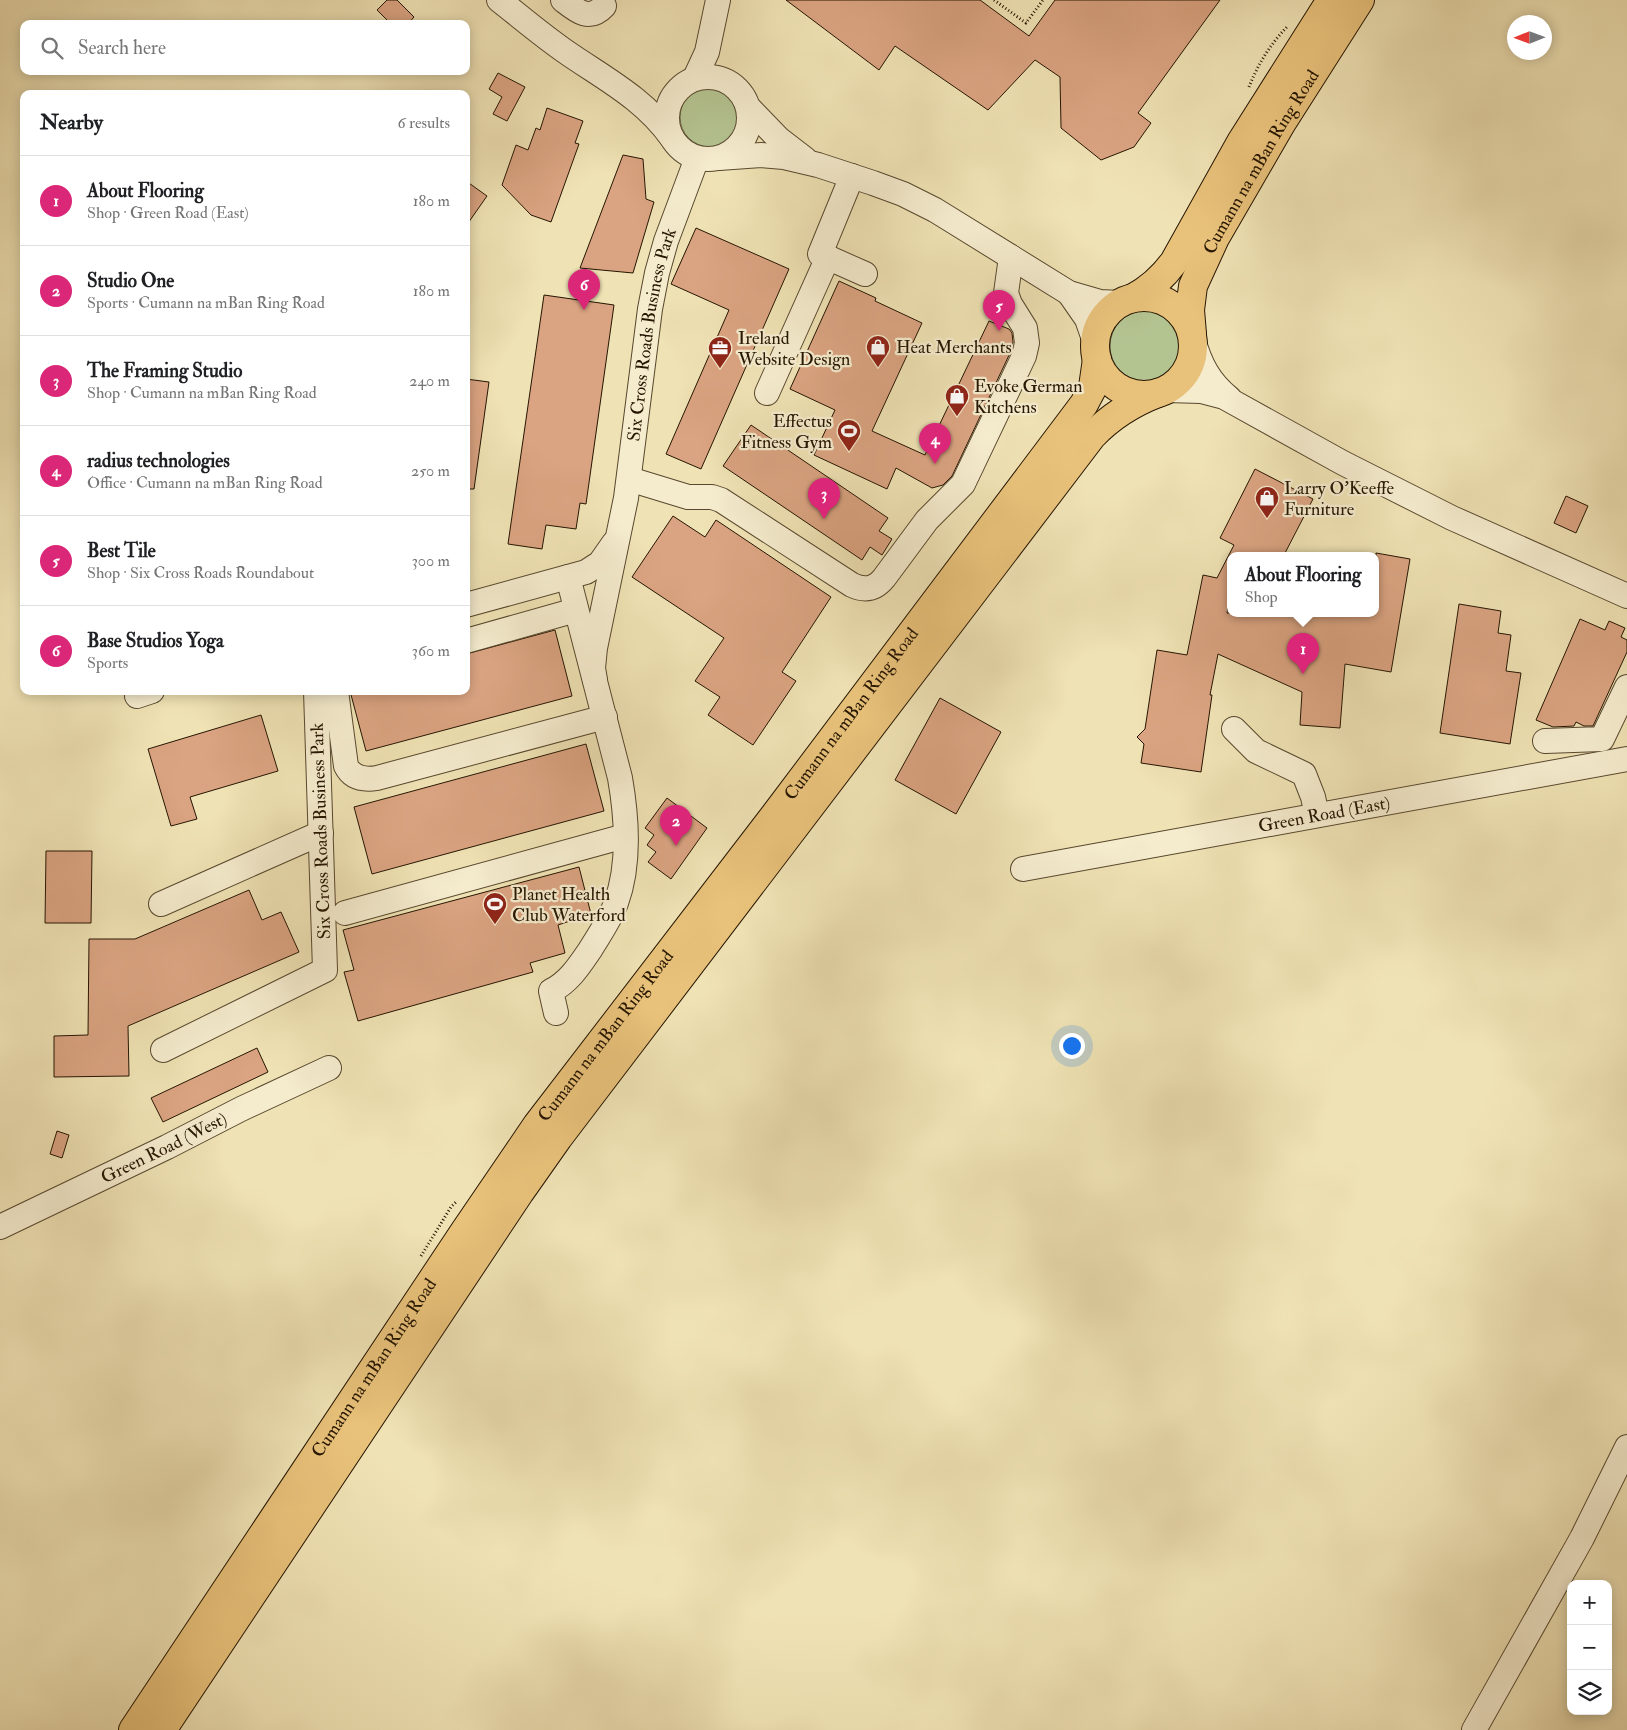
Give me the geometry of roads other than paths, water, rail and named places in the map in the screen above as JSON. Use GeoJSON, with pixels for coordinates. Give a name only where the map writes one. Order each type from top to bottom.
{"type":"FeatureCollection","features":[{"type":"Feature","properties":{"kind":"main road","name":"Cumann na mBan Ring Road"},"geometry":{"type":"LineString","coordinates":[[1127,300],[1150,287],[1174,262],[1241,142],[1331,0]]}},
{"type":"Feature","properties":{"kind":"main road","name":"Cumann na mBan Ring Road"},"geometry":{"type":"LineString","coordinates":[[1193,336],[1190,310],[1193,286],[1215,238],[1281,124],[1360,0]]}},
{"type":"Feature","properties":{"kind":"main road"},"geometry":{"type":"LineString","coordinates":[[1151,297],[1168,303],[1182,314],[1193,336],[1194,348],[1190,365],[1180,380],[1162,392],[1141,395],[1124,391],[1110,381],[1100,367],[1096,350],[1097,334],[1103,319],[1114,307],[1127,300],[1151,297]]}},
{"type":"Feature","properties":{"kind":"main road","name":"Cumann na mBan Ring Road"},"geometry":{"type":"LineString","coordinates":[[133,1730],[537,1125],[774,816],[1084,404],[1093,388],[1096,350]]}},
{"type":"Feature","properties":{"kind":"main road","name":"Cumann na mBan Ring Road"},"geometry":{"type":"LineString","coordinates":[[162,1730],[520,1192],[558,1138],[1092,436],[1104,424],[1126,408],[1162,392]]}},
{"type":"Feature","properties":{"kind":"street"},"geometry":{"type":"LineString","coordinates":[[498,0],[568,54],[617,85],[653,115],[674,141],[688,154],[708,158],[772,156],[798,160],[852,176],[919,202],[962,225],[1069,293],[1100,302],[1127,300]]}},
{"type":"Feature","properties":{"kind":"street"},"geometry":{"type":"LineString","coordinates":[[563,0],[577,11],[587,14],[597,13],[604,6]]}},
{"type":"Feature","properties":{"kind":"street"},"geometry":{"type":"LineString","coordinates":[[674,141],[667,121],[671,100],[677,90],[690,81],[707,52],[716,10]]}},
{"type":"Feature","properties":{"kind":"street"},"geometry":{"type":"LineString","coordinates":[[708,158],[731,153],[744,139],[750,121],[749,108],[719,51],[714,30],[716,10]]}},
{"type":"Feature","properties":{"kind":"street"},"geometry":{"type":"LineString","coordinates":[[617,85],[644,92],[655,92],[667,90],[706,76],[717,77],[737,87]]}},
{"type":"Feature","properties":{"kind":"street"},"geometry":{"type":"LineString","coordinates":[[749,108],[792,150],[818,165]]}},
{"type":"Feature","properties":{"kind":"street","name":"Six Cross Roads Business Park"},"geometry":{"type":"LineString","coordinates":[[595,680],[593,668],[596,640],[629,480],[656,273],[666,241],[708,158]]}},
{"type":"Feature","properties":{"kind":"street"},"geometry":{"type":"LineString","coordinates":[[852,176],[820,254],[865,274]]}},
{"type":"Feature","properties":{"kind":"street"},"geometry":{"type":"LineString","coordinates":[[766,393],[828,257]]}},
{"type":"Feature","properties":{"kind":"street"},"geometry":{"type":"LineString","coordinates":[[629,480],[683,496],[693,498],[712,497],[721,500],[732,505],[852,585],[861,588],[876,586],[927,520],[963,484],[1024,356],[1027,343],[1025,328],[1010,304],[1006,293],[1011,257]]}},
{"type":"Feature","properties":{"kind":"street"},"geometry":{"type":"LineString","coordinates":[[1069,293],[1087,319],[1096,350]]}},
{"type":"Feature","properties":{"kind":"street"},"geometry":{"type":"LineString","coordinates":[[1193,336],[1206,373],[1212,383],[1234,402]]}},
{"type":"Feature","properties":{"kind":"street"},"geometry":{"type":"LineString","coordinates":[[1162,392],[1201,391],[1215,394],[1234,402],[1343,463],[1452,518],[1627,596]]}},
{"type":"Feature","properties":{"kind":"street","name":"Six Cross Roads Business Park"},"geometry":{"type":"LineString","coordinates":[[470,604],[590,570],[603,559],[616,539],[623,516]]}},
{"type":"Feature","properties":{"kind":"street","name":"Six Cross Roads Business Park"},"geometry":{"type":"LineString","coordinates":[[553,1002],[565,982],[578,967],[610,916],[621,885],[625,836],[621,783],[568,577]]}},
{"type":"Feature","properties":{"kind":"street"},"geometry":{"type":"LineString","coordinates":[[470,640],[576,610]]}},
{"type":"Feature","properties":{"kind":"street"},"geometry":{"type":"LineString","coordinates":[[1545,741],[1602,738],[1627,687]]}},
{"type":"Feature","properties":{"kind":"street","name":"Six Cross Roads Business Park"},"geometry":{"type":"LineString","coordinates":[[163,1050],[325,970],[316,695]]}},
{"type":"Feature","properties":{"kind":"street"},"geometry":{"type":"LineString","coordinates":[[337,695],[346,766],[352,775],[366,779],[376,778],[605,717]]}},
{"type":"Feature","properties":{"kind":"street"},"geometry":{"type":"LineString","coordinates":[[1234,729],[1256,751],[1304,774],[1313,797],[1317,815]]}},
{"type":"Feature","properties":{"kind":"street","name":"Green Road (East)"},"geometry":{"type":"LineString","coordinates":[[1023,869],[1627,760]]}},
{"type":"Feature","properties":{"kind":"street"},"geometry":{"type":"LineString","coordinates":[[161,904],[321,834]]}},
{"type":"Feature","properties":{"kind":"street"},"geometry":{"type":"LineString","coordinates":[[345,912],[625,836]]}},
{"type":"Feature","properties":{"kind":"street","name":"Green Road (West)"},"geometry":{"type":"LineString","coordinates":[[0,1228],[167,1147],[242,1108],[329,1068]]}},
{"type":"Feature","properties":{"kind":"street"},"geometry":{"type":"LineString","coordinates":[[1474,1730],[1582,1538],[1627,1447]]}},
{"type":"Feature","properties":{"kind":"place","name":"Base Studios Yoga"},"geometry":{"type":"Point","coordinates":[584,310]}},
{"type":"Feature","properties":{"kind":"place","name":"Best Tile"},"geometry":{"type":"Point","coordinates":[999,331]}},
{"type":"Feature","properties":{"kind":"place","name":"Heat Merchants"},"geometry":{"type":"Point","coordinates":[878,368]}},
{"type":"Feature","properties":{"kind":"place","name":"Ireland Website Design"},"geometry":{"type":"Point","coordinates":[720,369]}},
{"type":"Feature","properties":{"kind":"place","name":"Evoke German Kitchens"},"geometry":{"type":"Point","coordinates":[957,417]}},
{"type":"Feature","properties":{"kind":"place","name":"Effectus Fitness Gym"},"geometry":{"type":"Point","coordinates":[849,452]}},
{"type":"Feature","properties":{"kind":"place","name":"radius technologies"},"geometry":{"type":"Point","coordinates":[935,464]}},
{"type":"Feature","properties":{"kind":"place","name":"The Framing Studio"},"geometry":{"type":"Point","coordinates":[824,519]}},
{"type":"Feature","properties":{"kind":"place","name":"Larry O'Keeffe Furniture"},"geometry":{"type":"Point","coordinates":[1267,519]}},
{"type":"Feature","properties":{"kind":"place","name":"About Flooring"},"geometry":{"type":"Point","coordinates":[1303,674]}},
{"type":"Feature","properties":{"kind":"place","name":"Studio One"},"geometry":{"type":"Point","coordinates":[676,846]}},
{"type":"Feature","properties":{"kind":"place","name":"Planet Health Club Waterford"},"geometry":{"type":"Point","coordinates":[495,925]}}]}
